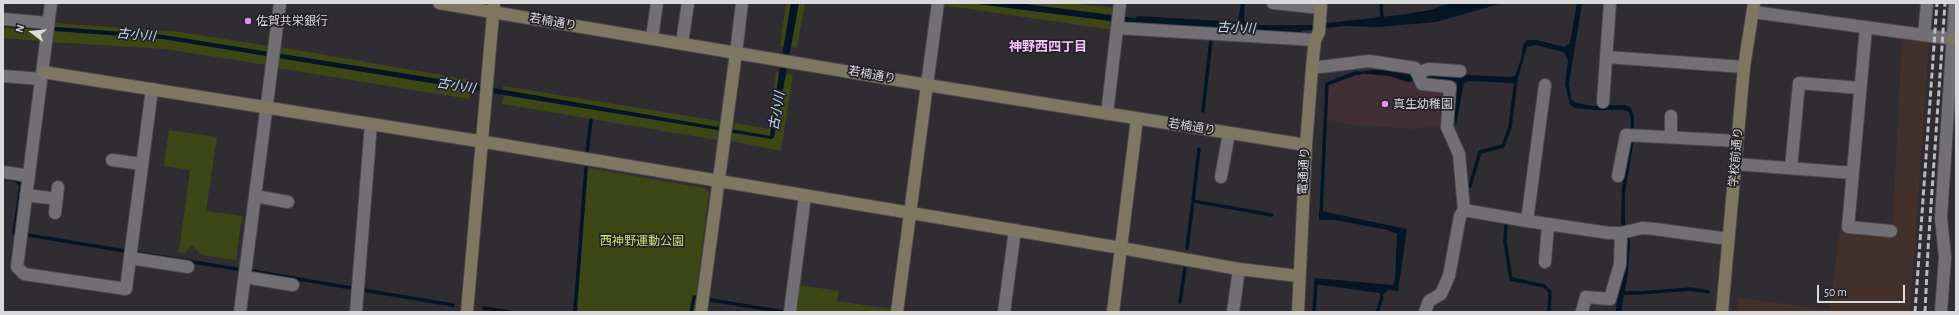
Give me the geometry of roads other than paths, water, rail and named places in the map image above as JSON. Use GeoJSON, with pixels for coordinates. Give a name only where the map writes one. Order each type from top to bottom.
{"type":"FeatureCollection","features":[{"type":"Feature","properties":{"kind":"street"},"geometry":{"type":"LineString","coordinates":[[51,3],[17,267],[24,274],[126,289],[152,89]]}},
{"type":"Feature","properties":{"kind":"street"},"geometry":{"type":"LineString","coordinates":[[240,312],[280,3]]}},
{"type":"Feature","properties":{"kind":"street","name":"若楠通り"},"geometry":{"type":"LineString","coordinates":[[439,3],[493,7],[652,38],[778,60],[1306,145]]}},
{"type":"Feature","properties":{"kind":"street"},"geometry":{"type":"LineString","coordinates":[[652,38],[657,3]]}},
{"type":"Feature","properties":{"kind":"street"},"geometry":{"type":"LineString","coordinates":[[682,43],[688,3]]}},
{"type":"Feature","properties":{"kind":"street"},"geometry":{"type":"LineString","coordinates":[[701,312],[727,130],[742,3]]}},
{"type":"Feature","properties":{"kind":"street"},"geometry":{"type":"LineString","coordinates":[[897,312],[938,3]]}},
{"type":"Feature","properties":{"kind":"street"},"geometry":{"type":"LineString","coordinates":[[1273,3],[1321,5]]}},
{"type":"Feature","properties":{"kind":"street"},"geometry":{"type":"LineString","coordinates":[[1603,102],[1610,3]]}},
{"type":"Feature","properties":{"kind":"street"},"geometry":{"type":"LineString","coordinates":[[1924,35],[1927,3]]}},
{"type":"Feature","properties":{"kind":"street"},"geometry":{"type":"LineString","coordinates":[[1941,312],[1945,257],[1941,218],[1954,39],[1955,3]]}},
{"type":"Feature","properties":{"kind":"street","name":"電通通り"},"geometry":{"type":"LineString","coordinates":[[1298,312],[1298,276],[1306,145],[1312,68],[1321,5]]}},
{"type":"Feature","properties":{"kind":"street"},"geometry":{"type":"LineString","coordinates":[[1751,5],[1866,27],[1954,39]]}},
{"type":"Feature","properties":{"kind":"street","name":"学校前通り"},"geometry":{"type":"LineString","coordinates":[[1722,312],[1737,140],[1751,5]]}},
{"type":"Feature","properties":{"kind":"street"},"geometry":{"type":"LineString","coordinates":[[467,312],[493,7]]}},
{"type":"Feature","properties":{"kind":"street"},"geometry":{"type":"LineString","coordinates":[[1107,114],[1120,8]]}},
{"type":"Feature","properties":{"kind":"street"},"geometry":{"type":"LineString","coordinates":[[3,19],[48,28]]}},
{"type":"Feature","properties":{"kind":"street"},"geometry":{"type":"LineString","coordinates":[[1866,27],[1848,227],[1891,231]]}},
{"type":"Feature","properties":{"kind":"street"},"geometry":{"type":"LineString","coordinates":[[1117,28],[1318,31]]}},
{"type":"Feature","properties":{"kind":"street"},"geometry":{"type":"LineString","coordinates":[[1606,57],[1744,68]]}},
{"type":"Feature","properties":{"kind":"street"},"geometry":{"type":"LineString","coordinates":[[1312,68],[1369,61],[1415,68],[1420,78],[1450,87],[1447,127],[1459,154],[1464,210],[1460,216],[1449,276],[1441,294],[1429,301],[1425,312]]}},
{"type":"Feature","properties":{"kind":"street"},"geometry":{"type":"LineString","coordinates":[[1420,78],[1429,69],[1460,71]]}},
{"type":"Feature","properties":{"kind":"street"},"geometry":{"type":"LineString","coordinates":[[3,76],[42,75],[152,89],[1015,230],[1239,269],[1298,276]]}},
{"type":"Feature","properties":{"kind":"street"},"geometry":{"type":"LineString","coordinates":[[1791,168],[1799,83],[1860,88]]}},
{"type":"Feature","properties":{"kind":"street"},"geometry":{"type":"LineString","coordinates":[[1527,221],[1545,85]]}},
{"type":"Feature","properties":{"kind":"street"},"geometry":{"type":"LineString","coordinates":[[1671,116],[1671,137]]}},
{"type":"Feature","properties":{"kind":"street"},"geometry":{"type":"LineString","coordinates":[[1113,312],[1137,118]]}},
{"type":"Feature","properties":{"kind":"street"},"geometry":{"type":"LineString","coordinates":[[356,312],[371,124]]}},
{"type":"Feature","properties":{"kind":"street"},"geometry":{"type":"LineString","coordinates":[[1221,177],[1229,133]]}},
{"type":"Feature","properties":{"kind":"street"},"geometry":{"type":"LineString","coordinates":[[1618,176],[1632,135],[1737,140]]}},
{"type":"Feature","properties":{"kind":"street"},"geometry":{"type":"LineString","coordinates":[[112,160],[142,164]]}},
{"type":"Feature","properties":{"kind":"street"},"geometry":{"type":"LineString","coordinates":[[1735,164],[1853,172]]}},
{"type":"Feature","properties":{"kind":"street"},"geometry":{"type":"LineString","coordinates":[[3,172],[29,176]]}},
{"type":"Feature","properties":{"kind":"street"},"geometry":{"type":"LineString","coordinates":[[55,214],[58,187]]}},
{"type":"Feature","properties":{"kind":"street"},"geometry":{"type":"LineString","coordinates":[[26,195],[57,199]]}},
{"type":"Feature","properties":{"kind":"street"},"geometry":{"type":"LineString","coordinates":[[255,196],[288,202]]}},
{"type":"Feature","properties":{"kind":"street"},"geometry":{"type":"LineString","coordinates":[[790,312],[805,196]]}},
{"type":"Feature","properties":{"kind":"street"},"geometry":{"type":"LineString","coordinates":[[1464,210],[1609,233],[1654,229],[1728,239]]}},
{"type":"Feature","properties":{"kind":"street"},"geometry":{"type":"LineString","coordinates":[[1545,262],[1548,224]]}},
{"type":"Feature","properties":{"kind":"street"},"geometry":{"type":"LineString","coordinates":[[1004,312],[1015,230]]}},
{"type":"Feature","properties":{"kind":"street"},"geometry":{"type":"LineString","coordinates":[[1582,311],[1586,296],[1610,299],[1620,264],[1625,232]]}},
{"type":"Feature","properties":{"kind":"street"},"geometry":{"type":"LineString","coordinates":[[130,258],[188,267]]}},
{"type":"Feature","properties":{"kind":"street"},"geometry":{"type":"LineString","coordinates":[[1233,312],[1239,269]]}},
{"type":"Feature","properties":{"kind":"street"},"geometry":{"type":"LineString","coordinates":[[245,277],[293,285]]}},
{"type":"Feature","properties":{"kind":"water","name":"古小川"},"geometry":{"type":"Polygon","coordinates":[[[791,3],[799,3],[774,137],[772,139],[163,39],[3,27],[3,23],[163,35],[470,84],[770,136],[791,3]]]}},
{"type":"Feature","properties":{"kind":"water","name":"古小川"},"geometry":{"type":"Polygon","coordinates":[[[970,3],[1018,3],[1134,18],[1138,16],[1238,22],[1241,3],[1245,3],[1244,20],[1247,25],[1310,25],[1407,14],[1430,10],[1451,3],[1503,3],[1436,22],[1378,27],[1344,26],[1302,31],[1298,34],[1133,24],[970,3]]]}},
{"type":"Feature","properties":{"kind":"water"},"geometry":{"type":"Polygon","coordinates":[[[1577,3],[1582,3],[1569,84],[1571,99],[1575,102],[1591,106],[1625,105],[1631,108],[1634,117],[1634,139],[1625,193],[1625,222],[1630,242],[1628,273],[1621,312],[1616,312],[1617,293],[1626,242],[1621,221],[1622,188],[1630,142],[1631,118],[1629,112],[1622,110],[1593,110],[1575,108],[1570,105],[1565,84],[1568,61],[1564,52],[1536,45],[1527,47],[1516,85],[1512,83],[1469,81],[1464,83],[1456,125],[1454,115],[1457,82],[1426,79],[1408,82],[1389,76],[1356,73],[1371,70],[1395,70],[1413,76],[1429,73],[1508,77],[1515,76],[1521,59],[1523,45],[1527,40],[1536,40],[1565,47],[1570,43],[1577,3]]]}},
{"type":"Feature","properties":{"kind":"water"},"geometry":{"type":"Polygon","coordinates":[[[1321,211],[1407,229],[1398,291],[1388,290],[1383,295],[1381,302],[1380,293],[1314,284],[1315,278],[1393,285],[1395,280],[1397,234],[1388,230],[1335,220],[1319,220],[1319,212],[1321,211]]]}},
{"type":"Feature","properties":{"kind":"waterway"},"geometry":{"type":"LineString","coordinates":[[1381,3],[1382,19]]}},
{"type":"Feature","properties":{"kind":"waterway"},"geometry":{"type":"LineString","coordinates":[[1203,111],[1211,40]]}},
{"type":"Feature","properties":{"kind":"waterway"},"geometry":{"type":"LineString","coordinates":[[1321,214],[1327,84],[1356,73],[1360,73]]}},
{"type":"Feature","properties":{"kind":"waterway"},"geometry":{"type":"LineString","coordinates":[[1470,186],[1480,152],[1503,146],[1510,127],[1516,80]]}},
{"type":"Feature","properties":{"kind":"waterway"},"geometry":{"type":"LineString","coordinates":[[587,152],[591,120]]}},
{"type":"Feature","properties":{"kind":"waterway"},"geometry":{"type":"LineString","coordinates":[[1193,201],[1199,149]]}},
{"type":"Feature","properties":{"kind":"waterway"},"geometry":{"type":"LineString","coordinates":[[575,312],[586,168]]}},
{"type":"Feature","properties":{"kind":"waterway"},"geometry":{"type":"LineString","coordinates":[[3,178],[16,180],[21,186],[14,233]]}},
{"type":"Feature","properties":{"kind":"waterway"},"geometry":{"type":"LineString","coordinates":[[1187,248],[1193,201],[1272,215]]}},
{"type":"Feature","properties":{"kind":"waterway"},"geometry":{"type":"LineString","coordinates":[[1506,225],[1505,242],[1511,279],[1544,286],[1550,292],[1549,312]]}},
{"type":"Feature","properties":{"kind":"waterway"},"geometry":{"type":"LineString","coordinates":[[28,235],[125,251]]}},
{"type":"Feature","properties":{"kind":"waterway"},"geometry":{"type":"LineString","coordinates":[[137,253],[237,269]]}},
{"type":"Feature","properties":{"kind":"waterway"},"geometry":{"type":"LineString","coordinates":[[1180,302],[1185,268]]}},
{"type":"Feature","properties":{"kind":"waterway"},"geometry":{"type":"LineString","coordinates":[[252,271],[351,288]]}},
{"type":"Feature","properties":{"kind":"waterway"},"geometry":{"type":"LineString","coordinates":[[1314,312],[1316,281]]}},
{"type":"Feature","properties":{"kind":"waterway"},"geometry":{"type":"LineString","coordinates":[[1620,293],[1691,289],[1708,292]]}},
{"type":"Feature","properties":{"kind":"waterway"},"geometry":{"type":"LineString","coordinates":[[363,290],[453,305]]}},
{"type":"Feature","properties":{"kind":"waterway"},"geometry":{"type":"LineString","coordinates":[[691,312],[695,297]]}},
{"type":"Feature","properties":{"kind":"waterway"},"geometry":{"type":"LineString","coordinates":[[1377,312],[1382,298]]}},
{"type":"Feature","properties":{"kind":"waterway"},"geometry":{"type":"LineString","coordinates":[[711,300],[784,312]]}},
{"type":"Feature","properties":{"kind":"waterway"},"geometry":{"type":"LineString","coordinates":[[484,308],[509,312]]}},
{"type":"Feature","properties":{"kind":"railway"},"geometry":{"type":"LineString","coordinates":[[1915,312],[1937,3]]}},
{"type":"Feature","properties":{"kind":"railway"},"geometry":{"type":"LineString","coordinates":[[1925,312],[1945,3]]}},
{"type":"Feature","properties":{"kind":"place","name":"佐賀共栄銀行"},"geometry":{"type":"Point","coordinates":[248,21]}},
{"type":"Feature","properties":{"kind":"place","name":"真生幼稚園"},"geometry":{"type":"Point","coordinates":[1385,104]}},
{"type":"Feature","properties":{"kind":"district","name":"神野西四丁目"},"geometry":{"type":"Point","coordinates":[1048,47]}},
{"type":"Feature","properties":{"kind":"park label","name":"西神野運動公園"},"geometry":{"type":"Point","coordinates":[642,241]}}]}
